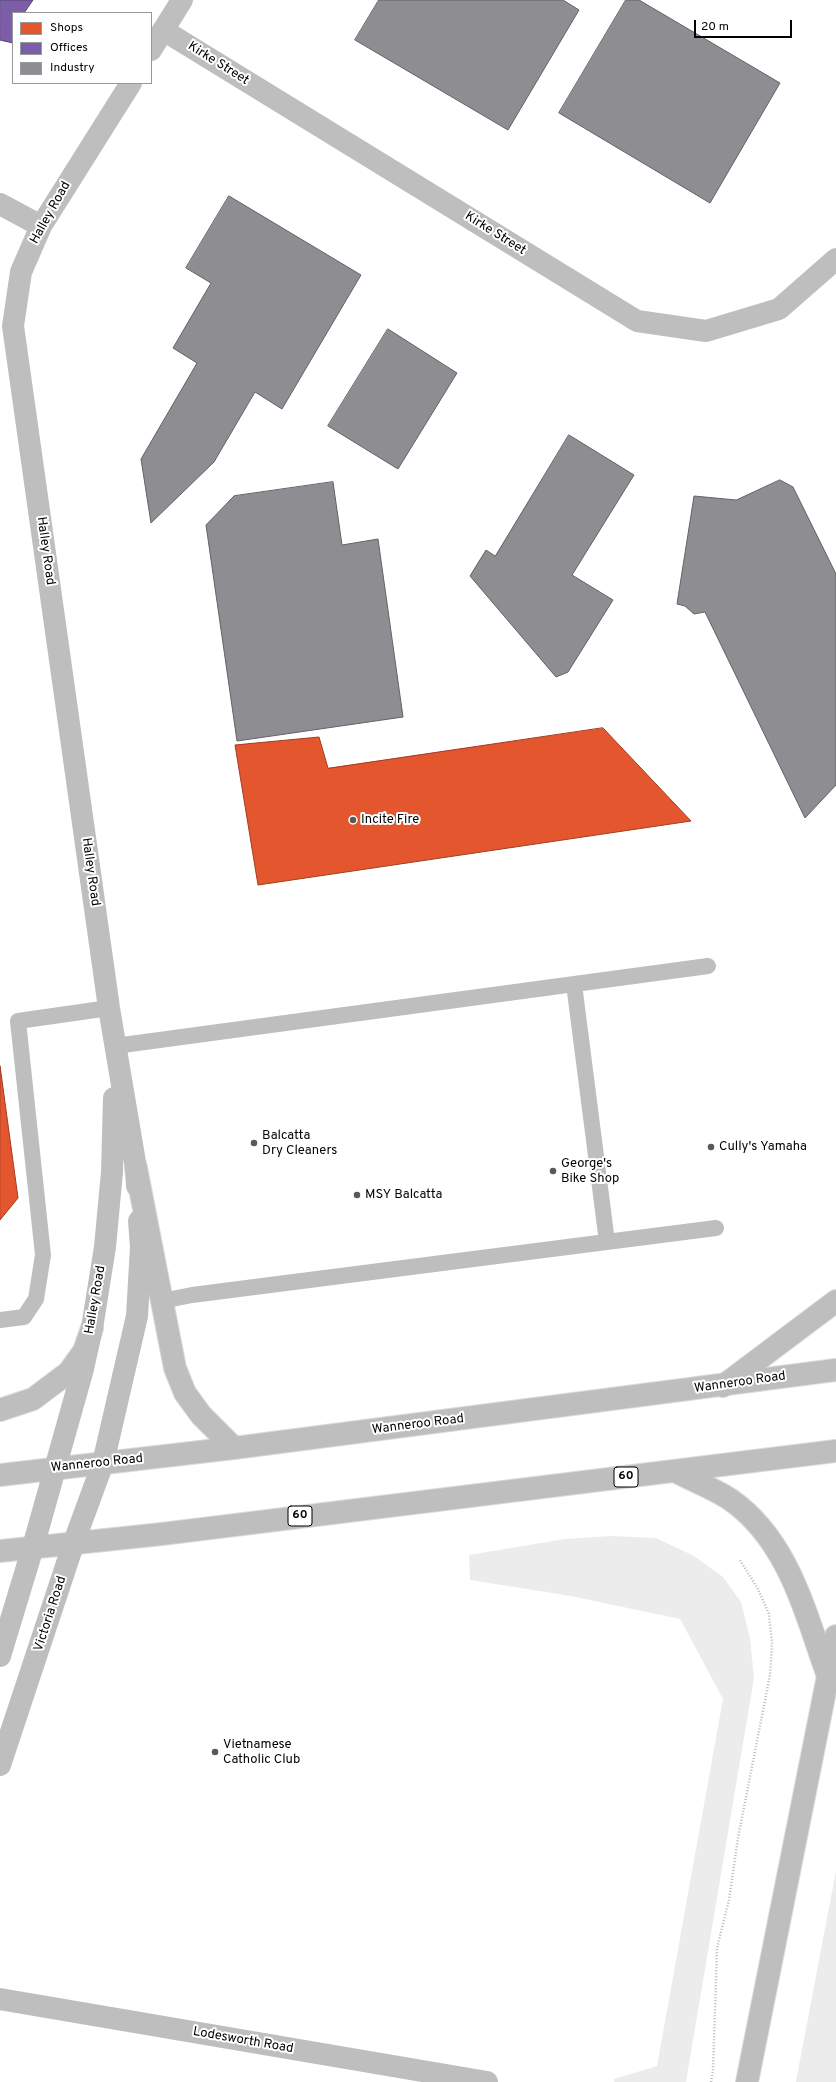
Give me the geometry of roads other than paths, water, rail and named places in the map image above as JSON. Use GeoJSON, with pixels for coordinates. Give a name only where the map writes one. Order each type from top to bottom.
{"type":"FeatureCollection","features":[{"type":"Feature","properties":{"kind":"main road"},"geometry":{"type":"LineString","coordinates":[[152,48],[182,0]]}},
{"type":"Feature","properties":{"kind":"main road","name":"Kirke Street"},"geometry":{"type":"LineString","coordinates":[[163,30],[637,321],[706,330],[779,309],[836,259]]}},
{"type":"Feature","properties":{"kind":"main road","name":"Halley Road"},"geometry":{"type":"LineString","coordinates":[[103,1463],[137,1316],[141,1247],[136,1168],[109,1008],[13,326],[21,272],[41,226],[130,84]]}},
{"type":"Feature","properties":{"kind":"main road"},"geometry":{"type":"LineString","coordinates":[[0,204],[41,226]]}},
{"type":"Feature","properties":{"kind":"main road","name":"Halley Road"},"geometry":{"type":"LineString","coordinates":[[33,1547],[83,1369],[92,1328],[105,1247],[112,1172],[115,1046]]}},
{"type":"Feature","properties":{"kind":"main road"},"geometry":{"type":"LineString","coordinates":[[136,1168],[175,1368],[185,1393],[201,1415],[234,1448]]}},
{"type":"Feature","properties":{"kind":"main road"},"geometry":{"type":"LineString","coordinates":[[723,1386],[836,1302]]}},
{"type":"Feature","properties":{"kind":"main road"},"geometry":{"type":"LineString","coordinates":[[0,1410],[33,1399],[69,1372],[84,1352],[92,1328]]}},
{"type":"Feature","properties":{"kind":"main road","name":"Wanneroo Road"},"geometry":{"type":"LineString","coordinates":[[0,1475],[234,1448],[723,1386],[836,1370]]}},
{"type":"Feature","properties":{"kind":"main road","name":"60"},"geometry":{"type":"LineString","coordinates":[[0,1551],[74,1542],[162,1534],[836,1451]]}},
{"type":"Feature","properties":{"kind":"main road","name":"Victoria Road"},"geometry":{"type":"LineString","coordinates":[[0,1765],[74,1542],[103,1463]]}},
{"type":"Feature","properties":{"kind":"main road"},"geometry":{"type":"LineString","coordinates":[[675,1471],[731,1500],[766,1532],[790,1572],[828,1677]]}},
{"type":"Feature","properties":{"kind":"main road"},"geometry":{"type":"LineString","coordinates":[[0,1656],[33,1547]]}},
{"type":"Feature","properties":{"kind":"main road"},"geometry":{"type":"LineString","coordinates":[[747,2082],[836,1636]]}},
{"type":"Feature","properties":{"kind":"main road","name":"Lodesworth Road"},"geometry":{"type":"LineString","coordinates":[[0,1999],[487,2082]]}},
{"type":"Feature","properties":{"kind":"lane"},"geometry":{"type":"LineString","coordinates":[[115,1046],[708,966]]}},
{"type":"Feature","properties":{"kind":"lane"},"geometry":{"type":"LineString","coordinates":[[574,984],[607,1242]]}},
{"type":"Feature","properties":{"kind":"lane"},"geometry":{"type":"LineString","coordinates":[[0,1320],[24,1317],[36,1299],[43,1255],[18,1021],[109,1008]]}},
{"type":"Feature","properties":{"kind":"lane"},"geometry":{"type":"LineString","coordinates":[[162,1301],[192,1295],[716,1228]]}},
{"type":"Feature","properties":{"kind":"place","name":"Incite Fire"},"geometry":{"type":"Point","coordinates":[353,820]}},
{"type":"Feature","properties":{"kind":"place","name":"Balcatta Dry Cleaners"},"geometry":{"type":"Point","coordinates":[254,1143]}},
{"type":"Feature","properties":{"kind":"place","name":"Cully's Yamaha"},"geometry":{"type":"Point","coordinates":[711,1147]}},
{"type":"Feature","properties":{"kind":"place","name":"George's Bike Shop"},"geometry":{"type":"Point","coordinates":[553,1171]}},
{"type":"Feature","properties":{"kind":"place","name":"MSY Balcatta"},"geometry":{"type":"Point","coordinates":[357,1195]}},
{"type":"Feature","properties":{"kind":"place","name":"Vietnamese Catholic Club"},"geometry":{"type":"Point","coordinates":[215,1752]}}]}
